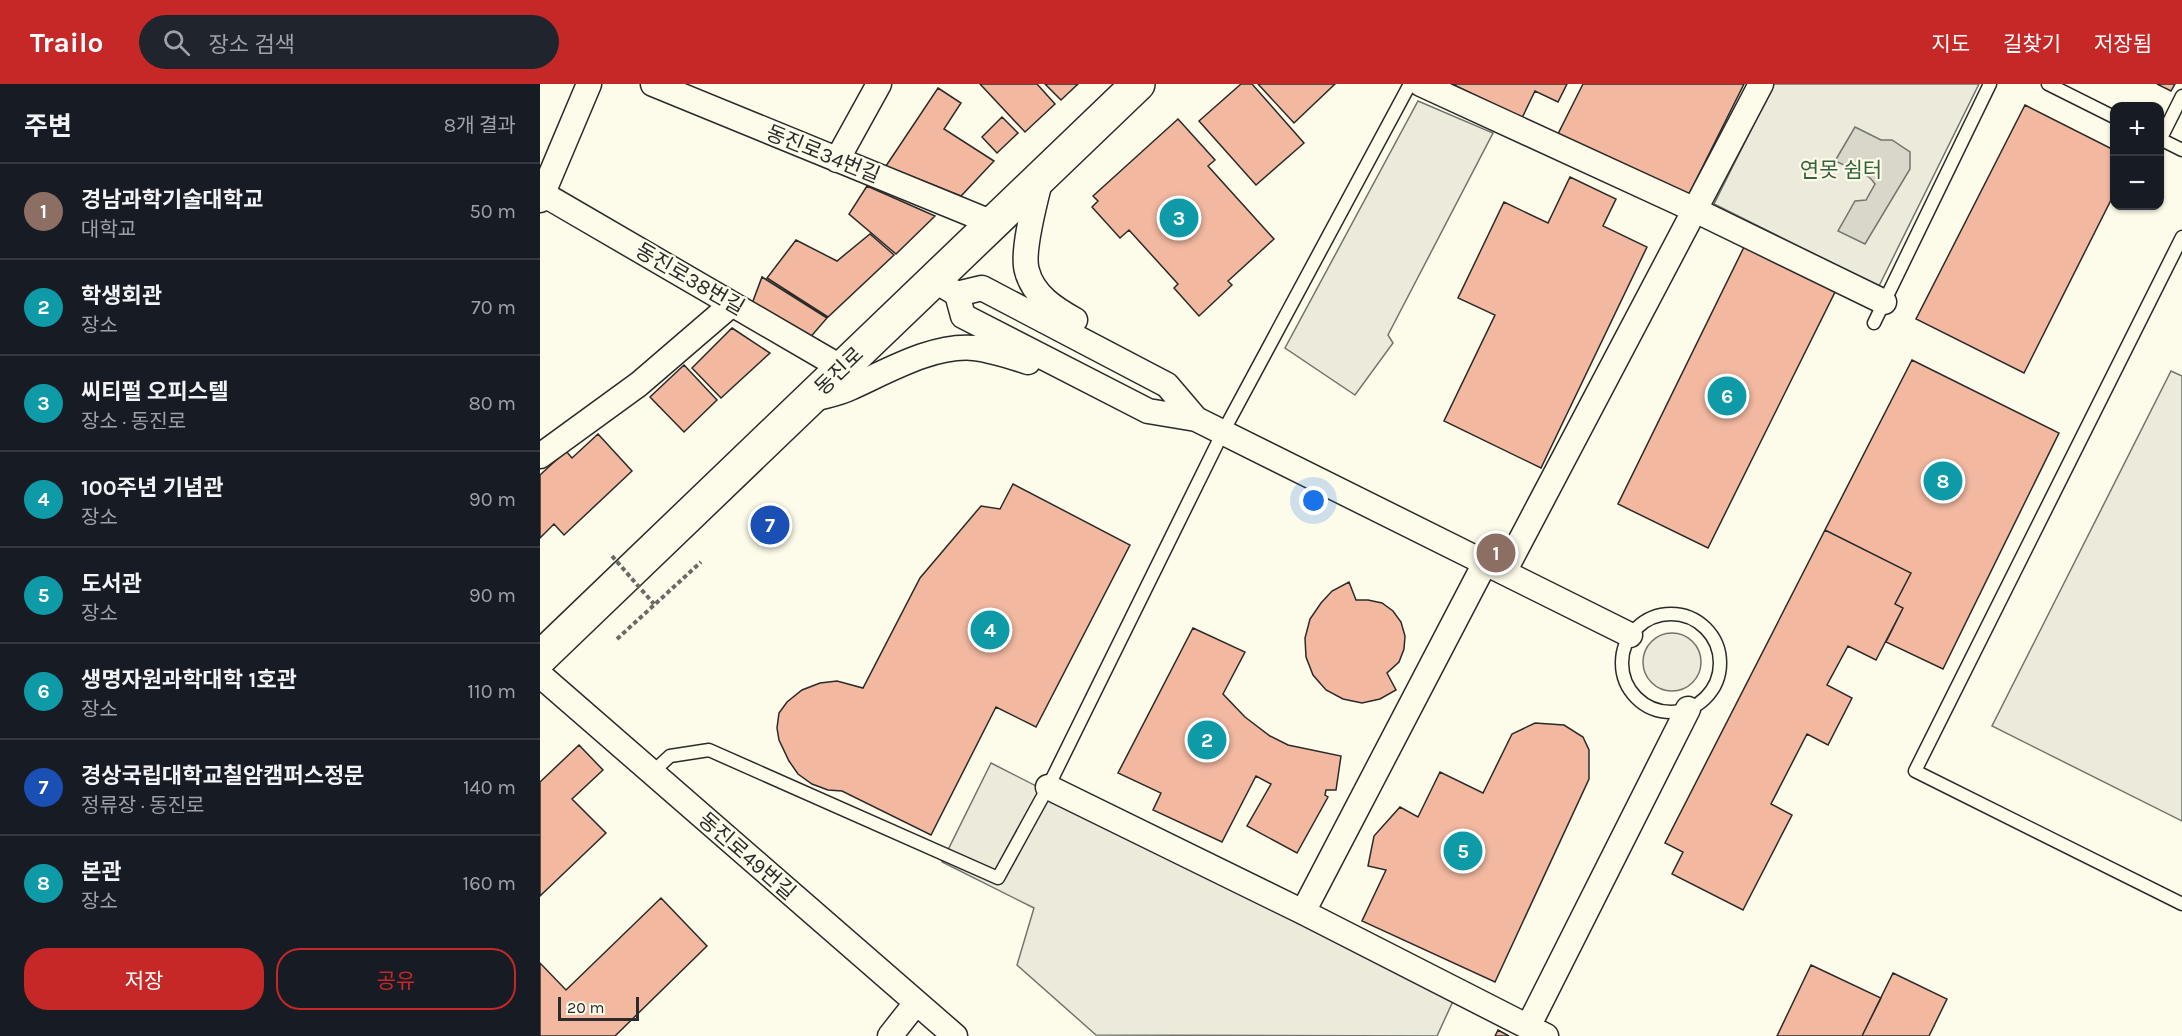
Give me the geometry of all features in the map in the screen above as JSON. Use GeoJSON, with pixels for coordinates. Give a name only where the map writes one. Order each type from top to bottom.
{"type":"FeatureCollection","features":[{"type":"Feature","properties":{"kind":"street"},"geometry":{"type":"LineString","coordinates":[[541,197],[589,84]]}},
{"type":"Feature","properties":{"kind":"street","name":"동진로34번길"},"geometry":{"type":"LineString","coordinates":[[653,84],[993,223]]}},
{"type":"Feature","properties":{"kind":"street"},"geometry":{"type":"LineString","coordinates":[[837,160],[879,84]]}},
{"type":"Feature","properties":{"kind":"street","name":"동진로"},"geometry":{"type":"LineString","coordinates":[[540,658],[842,368],[946,287],[993,223],[1138,84]]}},
{"type":"Feature","properties":{"kind":"street"},"geometry":{"type":"LineString","coordinates":[[1421,84],[1695,210],[1879,313]]}},
{"type":"Feature","properties":{"kind":"street"},"geometry":{"type":"LineString","coordinates":[[1303,912],[1695,210],[1761,84]]}},
{"type":"Feature","properties":{"kind":"street"},"geometry":{"type":"LineString","coordinates":[[1041,178],[1027,243],[1026,270],[1038,292],[1052,307],[1086,327],[1105,352]]}},
{"type":"Feature","properties":{"kind":"street","name":"동진로38번길"},"geometry":{"type":"LineString","coordinates":[[541,197],[842,368]]}},
{"type":"Feature","properties":{"kind":"street"},"geometry":{"type":"LineString","coordinates":[[946,287],[982,288],[1167,384],[1196,419]]}},
{"type":"Feature","properties":{"kind":"street"},"geometry":{"type":"LineString","coordinates":[[946,287],[963,316],[1088,382],[1148,411],[1196,419],[1630,635]]}},
{"type":"Feature","properties":{"kind":"street"},"geometry":{"type":"LineString","coordinates":[[540,456],[639,384],[732,304]]}},
{"type":"Feature","properties":{"kind":"street"},"geometry":{"type":"LineString","coordinates":[[808,401],[848,389],[893,366],[940,351],[972,348],[1009,356],[1088,382]]}},
{"type":"Feature","properties":{"kind":"street","name":"동진로49번길"},"geometry":{"type":"LineString","coordinates":[[540,675],[955,1036]]}},
{"type":"Feature","properties":{"kind":"street"},"geometry":{"type":"LineString","coordinates":[[1048,787],[1303,912],[1537,1032],[1688,709]]}},
{"type":"Feature","properties":{"kind":"street"},"geometry":{"type":"LineString","coordinates":[[890,1036],[916,1003]]}},
{"type":"Feature","properties":{"kind":"lane"},"geometry":{"type":"LineString","coordinates":[[657,768],[670,756],[709,750],[998,878],[1048,787],[1223,432],[1410,84]]}},
{"type":"Feature","properties":{"kind":"lane"},"geometry":{"type":"LineString","coordinates":[[1879,313],[1990,84]]}},
{"type":"Feature","properties":{"kind":"lane"},"geometry":{"type":"LineString","coordinates":[[2048,84],[2110,115]]}},
{"type":"Feature","properties":{"kind":"lane"},"geometry":{"type":"LineString","coordinates":[[2164,132],[2182,96]]}},
{"type":"Feature","properties":{"kind":"lane"},"geometry":{"type":"LineString","coordinates":[[2164,142],[2182,150]]}},
{"type":"Feature","properties":{"kind":"lane"},"geometry":{"type":"LineString","coordinates":[[2182,237],[1915,771],[2182,904]]}},
{"type":"Feature","properties":{"kind":"lane"},"geometry":{"type":"LineString","coordinates":[[1674,614],[1690,618],[1704,627],[1714,640],[1719,656],[1719,672],[1713,688],[1703,701],[1688,709],[1673,713],[1658,711],[1643,705],[1624,681],[1621,665],[1623,650],[1630,635],[1642,623],[1657,616],[1674,614]]}},
{"type":"Feature","properties":{"kind":"path"},"geometry":{"type":"LineString","coordinates":[[612,556],[654,604]]}},
{"type":"Feature","properties":{"kind":"path"},"geometry":{"type":"LineString","coordinates":[[617,639],[701,562]]}},
{"type":"Feature","properties":{"kind":"green space","name":"연못 쉼터"},"geometry":{"type":"Polygon","coordinates":[[[1774,84],[1979,84],[1879,286],[1714,204],[1774,84]]]}},
{"type":"Feature","properties":{"kind":"green space"},"geometry":{"type":"Polygon","coordinates":[[[2171,371],[2182,376],[2182,821],[1992,726],[2171,371]]]}},
{"type":"Feature","properties":{"kind":"green space"},"geometry":{"type":"Polygon","coordinates":[[[1672,633],[1683,635],[1696,646],[1701,662],[1699,673],[1688,686],[1672,691],[1661,689],[1648,678],[1643,662],[1645,651],[1656,638],[1672,633]]]}},
{"type":"Feature","properties":{"kind":"shaded area"},"geometry":{"type":"Polygon","coordinates":[[[1418,101],[1493,133],[1388,335],[1393,343],[1355,395],[1285,348],[1418,101]]]}},
{"type":"Feature","properties":{"kind":"shaded area"},"geometry":{"type":"Polygon","coordinates":[[[1855,127],[1881,140],[1892,140],[1910,152],[1910,169],[1865,244],[1838,231],[1855,201],[1866,200],[1875,184],[1865,175],[1852,176],[1853,169],[1835,161],[1855,127]]]}},
{"type":"Feature","properties":{"kind":"shaded area"},"geometry":{"type":"Polygon","coordinates":[[[991,763],[1454,999],[1437,1036],[1096,1035],[1017,965],[1034,908],[942,862],[991,763]]]}},
{"type":"Feature","properties":{"kind":"building"},"geometry":{"type":"Polygon","coordinates":[[[980,84],[1037,84],[1055,104],[1025,132],[980,84]]]}},
{"type":"Feature","properties":{"kind":"building"},"geometry":{"type":"Polygon","coordinates":[[[1045,84],[1078,84],[1061,100],[1045,84]]]}},
{"type":"Feature","properties":{"kind":"building"},"geometry":{"type":"Polygon","coordinates":[[[1241,84],[1252,84],[1304,143],[1256,185],[1199,121],[1241,84]]]}},
{"type":"Feature","properties":{"kind":"building"},"geometry":{"type":"Polygon","coordinates":[[[1258,84],[1335,84],[1294,123],[1258,84]]]}},
{"type":"Feature","properties":{"kind":"building"},"geometry":{"type":"Polygon","coordinates":[[[1452,84],[1567,84],[1558,102],[1535,91],[1522,118],[1452,84]]]}},
{"type":"Feature","properties":{"kind":"building"},"geometry":{"type":"Polygon","coordinates":[[[1583,84],[1744,84],[1686,200],[1557,136],[1583,84]]]}},
{"type":"Feature","properties":{"kind":"building"},"geometry":{"type":"Polygon","coordinates":[[[2157,84],[2175,84],[2171,91],[2157,84]]]}},
{"type":"Feature","properties":{"kind":"building"},"geometry":{"type":"Polygon","coordinates":[[[938,88],[961,103],[944,129],[994,161],[961,196],[886,166],[938,88]]]}},
{"type":"Feature","properties":{"kind":"building"},"geometry":{"type":"Polygon","coordinates":[[[2025,105],[2110,148],[2110,202],[2024,373],[1916,319],[2025,105]]]}},
{"type":"Feature","properties":{"kind":"building"},"geometry":{"type":"Polygon","coordinates":[[[1002,117],[1018,133],[997,153],[982,137],[1002,117]]]}},
{"type":"Feature","properties":{"kind":"building"},"geometry":{"type":"Polygon","coordinates":[[[1178,119],[1215,160],[1208,166],[1274,239],[1228,281],[1232,285],[1199,316],[1174,288],[1178,284],[1129,230],[1120,238],[1092,207],[1098,201],[1093,196],[1178,119]]]}},
{"type":"Feature","properties":{"kind":"building"},"geometry":{"type":"Polygon","coordinates":[[[1570,177],[1616,199],[1603,226],[1647,247],[1541,468],[1444,421],[1495,315],[1458,298],[1504,202],[1548,223],[1570,177]]]}},
{"type":"Feature","properties":{"kind":"building"},"geometry":{"type":"Polygon","coordinates":[[[867,186],[935,216],[896,254],[849,214],[867,186]]]}},
{"type":"Feature","properties":{"kind":"building"},"geometry":{"type":"Polygon","coordinates":[[[870,234],[894,255],[828,317],[767,278],[796,240],[837,261],[870,234]]]}},
{"type":"Feature","properties":{"kind":"building"},"geometry":{"type":"Polygon","coordinates":[[[1746,243],[1837,288],[1708,548],[1618,504],[1746,243]]]}},
{"type":"Feature","properties":{"kind":"building"},"geometry":{"type":"Polygon","coordinates":[[[762,277],[827,318],[807,341],[750,309],[762,277]]]}},
{"type":"Feature","properties":{"kind":"building"},"geometry":{"type":"Polygon","coordinates":[[[732,328],[770,353],[721,398],[692,368],[732,328]]]}},
{"type":"Feature","properties":{"kind":"building"},"geometry":{"type":"Polygon","coordinates":[[[1912,360],[2059,433],[1943,669],[1886,642],[1903,608],[1895,604],[1911,573],[1825,530],[1912,360]]]}},
{"type":"Feature","properties":{"kind":"building"},"geometry":{"type":"Polygon","coordinates":[[[684,365],[717,400],[684,432],[650,397],[684,365]]]}},
{"type":"Feature","properties":{"kind":"building"},"geometry":{"type":"Polygon","coordinates":[[[598,434],[632,471],[564,535],[554,524],[540,538],[540,475],[566,451],[572,458],[598,434]]]}},
{"type":"Feature","properties":{"kind":"building"},"geometry":{"type":"Polygon","coordinates":[[[1013,484],[1130,545],[1036,727],[996,707],[931,835],[842,791],[828,790],[812,784],[798,774],[779,740],[777,728],[779,713],[787,702],[802,690],[820,683],[837,681],[863,688],[920,578],[981,506],[1000,509],[1013,484]]]}},
{"type":"Feature","properties":{"kind":"building"},"geometry":{"type":"Polygon","coordinates":[[[1825,530],[1911,573],[1895,604],[1903,608],[1876,660],[1848,646],[1827,685],[1852,698],[1828,745],[1807,734],[1771,804],[1792,815],[1743,910],[1672,874],[1683,852],[1665,843],[1825,530]]]}},
{"type":"Feature","properties":{"kind":"building"},"geometry":{"type":"Polygon","coordinates":[[[1349,582],[1356,600],[1382,603],[1393,611],[1401,622],[1405,636],[1404,649],[1399,662],[1387,673],[1396,690],[1380,699],[1362,703],[1343,699],[1326,690],[1313,675],[1306,657],[1305,638],[1310,619],[1332,591],[1349,582]]]}},
{"type":"Feature","properties":{"kind":"building"},"geometry":{"type":"Polygon","coordinates":[[[1193,628],[1245,652],[1223,694],[1245,717],[1270,736],[1288,745],[1341,756],[1336,790],[1326,790],[1325,795],[1328,797],[1297,853],[1247,826],[1271,784],[1256,776],[1222,842],[1153,810],[1161,793],[1118,773],[1193,628]]]}},
{"type":"Feature","properties":{"kind":"building"},"geometry":{"type":"Polygon","coordinates":[[[1535,723],[1564,725],[1583,737],[1589,750],[1589,779],[1495,982],[1362,921],[1386,870],[1368,866],[1374,836],[1400,807],[1418,817],[1440,772],[1483,793],[1512,734],[1535,723]]]}},
{"type":"Feature","properties":{"kind":"building"},"geometry":{"type":"Polygon","coordinates":[[[579,745],[603,770],[572,799],[606,833],[540,896],[540,782],[579,745]]]}},
{"type":"Feature","properties":{"kind":"building"},"geometry":{"type":"Polygon","coordinates":[[[661,898],[707,946],[615,1036],[540,1036],[540,963],[566,990],[661,898]]]}},
{"type":"Feature","properties":{"kind":"building"},"geometry":{"type":"Polygon","coordinates":[[[1811,965],[1881,998],[1862,1036],[1777,1036],[1811,965]]]}},
{"type":"Feature","properties":{"kind":"building"},"geometry":{"type":"Polygon","coordinates":[[[1893,973],[1947,999],[1929,1036],[1862,1036],[1893,973]]]}},
{"type":"Feature","properties":{"kind":"building"},"geometry":{"type":"Polygon","coordinates":[[[1498,1030],[1509,1036],[1495,1036],[1498,1030]]]}},
{"type":"Feature","properties":{"kind":"place","name":"씨티펄 오피스텔"},"geometry":{"type":"Point","coordinates":[1179,218]}},
{"type":"Feature","properties":{"kind":"place","name":"생명자원과학대학 1호관"},"geometry":{"type":"Point","coordinates":[1727,396]}},
{"type":"Feature","properties":{"kind":"place","name":"본관"},"geometry":{"type":"Point","coordinates":[1943,481]}},
{"type":"Feature","properties":{"kind":"place","name":"경상국립대학교칠암캠퍼스정문"},"geometry":{"type":"Point","coordinates":[770,525]}},
{"type":"Feature","properties":{"kind":"place","name":"경남과학기술대학교"},"geometry":{"type":"Point","coordinates":[1496,553]}},
{"type":"Feature","properties":{"kind":"place","name":"100주년 기념관"},"geometry":{"type":"Point","coordinates":[990,630]}},
{"type":"Feature","properties":{"kind":"place","name":"학생회관"},"geometry":{"type":"Point","coordinates":[1207,740]}},
{"type":"Feature","properties":{"kind":"place","name":"도서관"},"geometry":{"type":"Point","coordinates":[1463,851]}}]}
